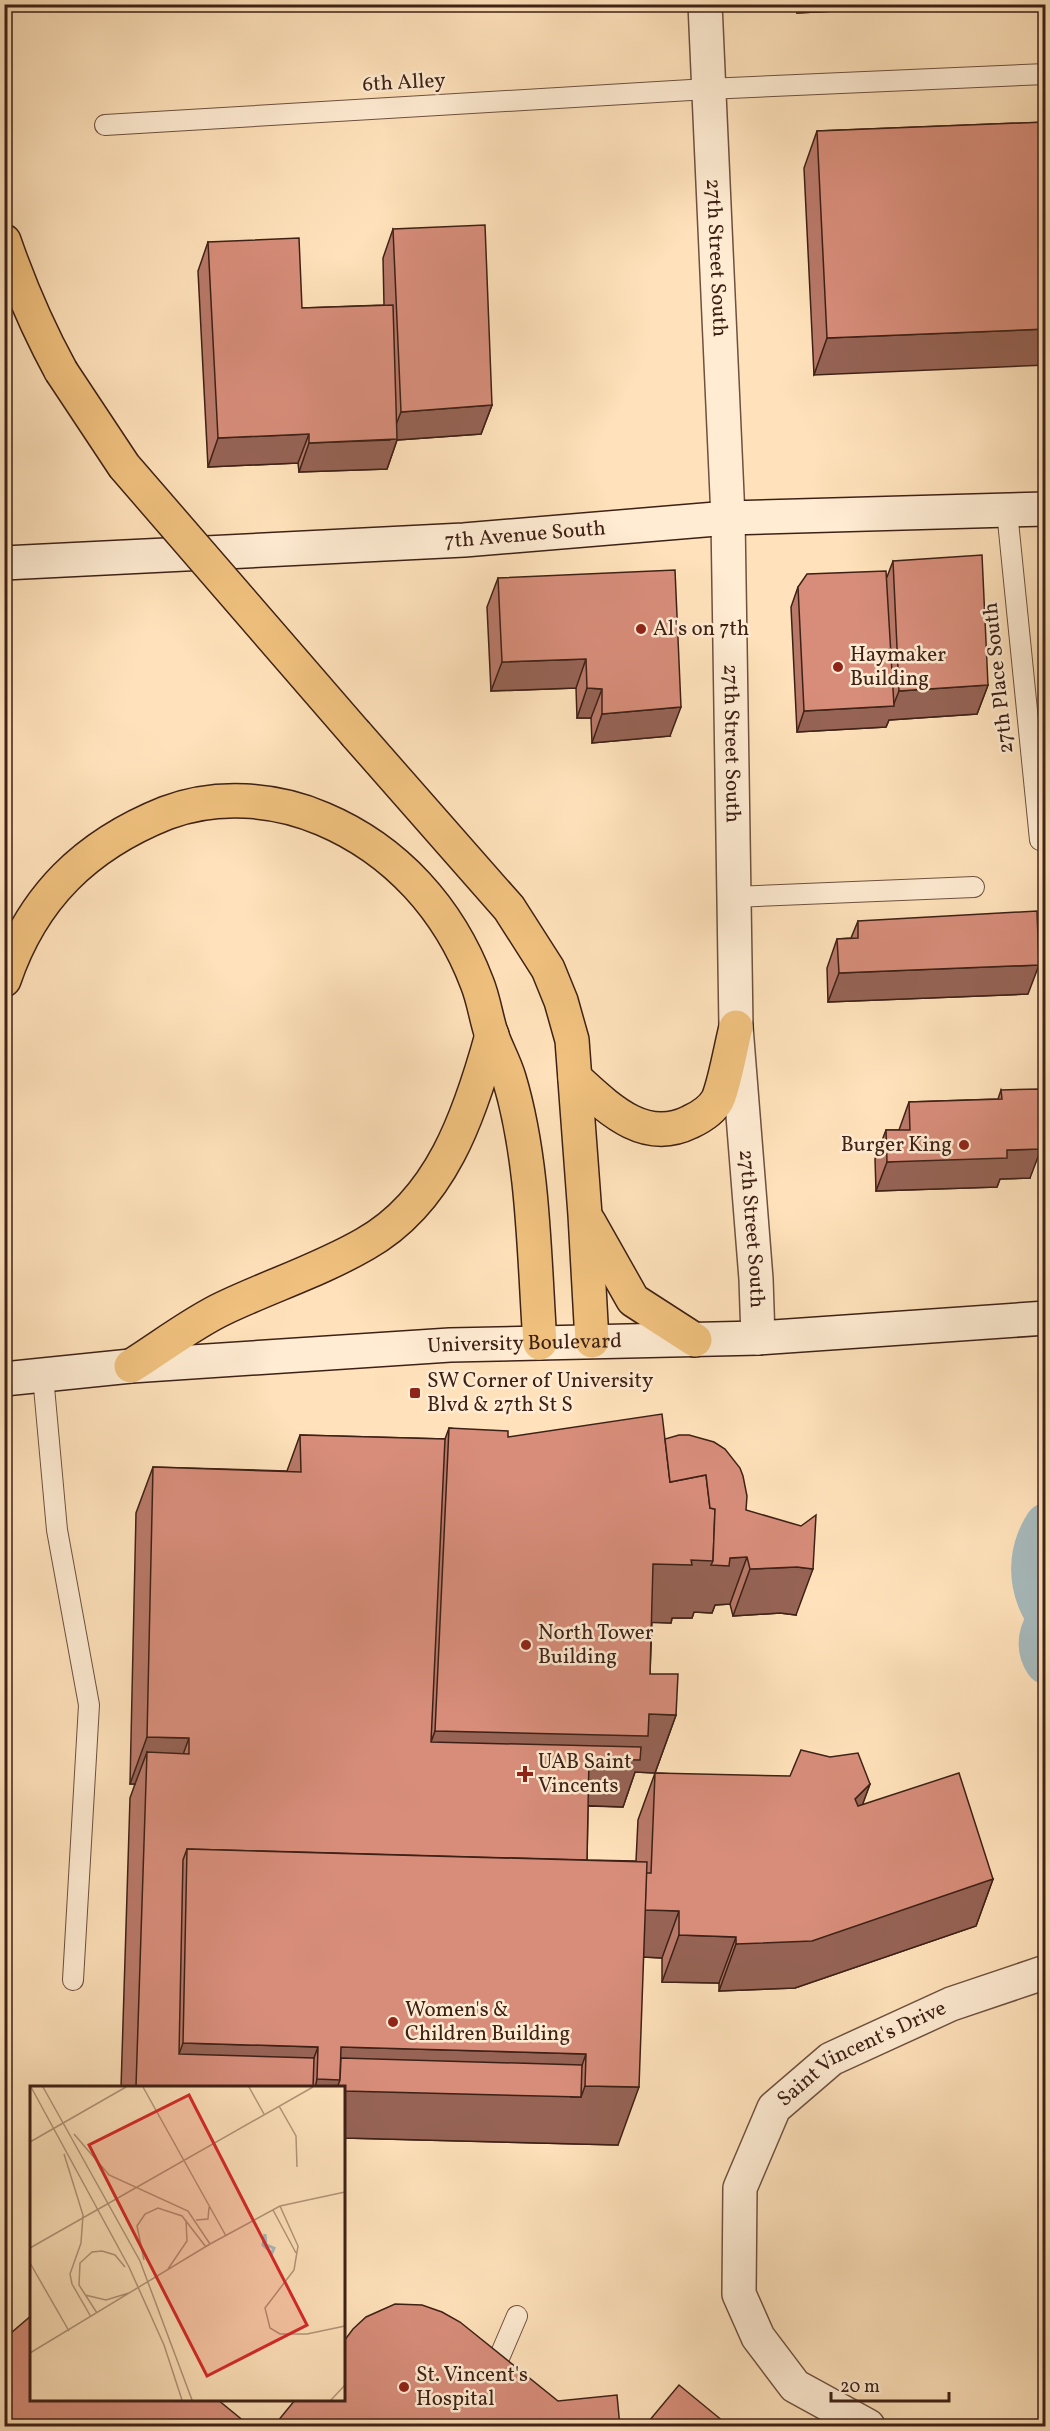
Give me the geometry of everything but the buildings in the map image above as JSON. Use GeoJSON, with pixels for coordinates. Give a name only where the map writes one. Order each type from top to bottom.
{"type":"FeatureCollection","features":[{"type":"Feature","properties":{"kind":"highway"},"geometry":{"type":"LineString","coordinates":[[4,241],[38,330],[61,371],[124,466],[484,878],[531,940],[548,969],[561,1001],[572,1040],[592,1341]]}},
{"type":"Feature","properties":{"kind":"highway"},"geometry":{"type":"LineString","coordinates":[[4,980],[25,931],[40,905],[59,881],[97,849],[140,824],[175,810],[222,800],[264,802],[307,812],[345,828],[400,866],[438,909],[453,932],[477,983],[492,1035],[509,1077],[519,1118],[526,1168],[540,1343]]}},
{"type":"Feature","properties":{"kind":"highway"},"geometry":{"type":"LineString","coordinates":[[575,1078],[603,1104],[637,1126],[660,1131],[681,1127],[703,1116],[717,1100],[736,1027]]}},
{"type":"Feature","properties":{"kind":"highway"},"geometry":{"type":"LineString","coordinates":[[131,1366],[221,1309],[321,1266],[367,1243],[408,1211],[435,1179],[456,1141],[476,1092],[492,1035]]}},
{"type":"Feature","properties":{"kind":"highway"},"geometry":{"type":"LineString","coordinates":[[585,1215],[633,1300],[695,1340]]}},
{"type":"Feature","properties":{"kind":"street","name":"27th Street South"},"geometry":{"type":"LineString","coordinates":[[705,4],[707,89],[728,518],[736,1027],[756,1279],[758,1338]]}},
{"type":"Feature","properties":{"kind":"street","name":"7th Avenue South"},"geometry":{"type":"LineString","coordinates":[[4,563],[464,540],[728,518],[1046,509]]}},
{"type":"Feature","properties":{"kind":"street","name":"University Boulevard"},"geometry":{"type":"LineString","coordinates":[[4,1379],[131,1366],[450,1345],[758,1338],[1046,1318]]}},
{"type":"Feature","properties":{"kind":"street","name":"Saint Vincent's Drive"},"geometry":{"type":"LineString","coordinates":[[868,2427],[795,2386],[758,2337],[739,2294],[740,2188],[774,2108],[831,2059],[951,2004],[1046,1972]]}},
{"type":"Feature","properties":{"kind":"lane","name":"6th Alley"},"geometry":{"type":"LineString","coordinates":[[105,125],[707,89],[1046,74]]}},
{"type":"Feature","properties":{"kind":"lane","name":"27th Place South"},"geometry":{"type":"LineString","coordinates":[[1007,511],[1044,842]]}},
{"type":"Feature","properties":{"kind":"lane"},"geometry":{"type":"LineString","coordinates":[[734,897],[974,888]]}},
{"type":"Feature","properties":{"kind":"lane"},"geometry":{"type":"LineString","coordinates":[[43,1376],[57,1530],[88,1705],[73,1980]]}},
{"type":"Feature","properties":{"kind":"lane"},"geometry":{"type":"LineString","coordinates":[[483,2401],[493,2370],[517,2316]]}},
{"type":"Feature","properties":{"kind":"waterway"},"geometry":{"type":"LineString","coordinates":[[1046,1524],[1035,1546],[1032,1570],[1036,1593],[1046,1615]]}},
{"type":"Feature","properties":{"kind":"waterway"},"geometry":{"type":"LineString","coordinates":[[1046,1623],[1041,1633],[1040,1643],[1041,1653],[1046,1663]]}},
{"type":"Feature","properties":{"kind":"place","name":"Al's on 7th"},"geometry":{"type":"Point","coordinates":[641,629]}},
{"type":"Feature","properties":{"kind":"place","name":"Haymaker Building"},"geometry":{"type":"Point","coordinates":[838,667]}},
{"type":"Feature","properties":{"kind":"place","name":"Burger King"},"geometry":{"type":"Point","coordinates":[964,1145]}},
{"type":"Feature","properties":{"kind":"place","name":"SW Corner of University Blvd & 27th St S"},"geometry":{"type":"Point","coordinates":[415,1393]}},
{"type":"Feature","properties":{"kind":"place","name":"North Tower Building"},"geometry":{"type":"Point","coordinates":[526,1645]}},
{"type":"Feature","properties":{"kind":"place","name":"UAB Saint Vincents"},"geometry":{"type":"Point","coordinates":[525,1774]}},
{"type":"Feature","properties":{"kind":"place","name":"Women's & Children Building"},"geometry":{"type":"Point","coordinates":[393,2022]}},
{"type":"Feature","properties":{"kind":"place","name":"St. Vincent's Hospital"},"geometry":{"type":"Point","coordinates":[404,2387]}}]}
